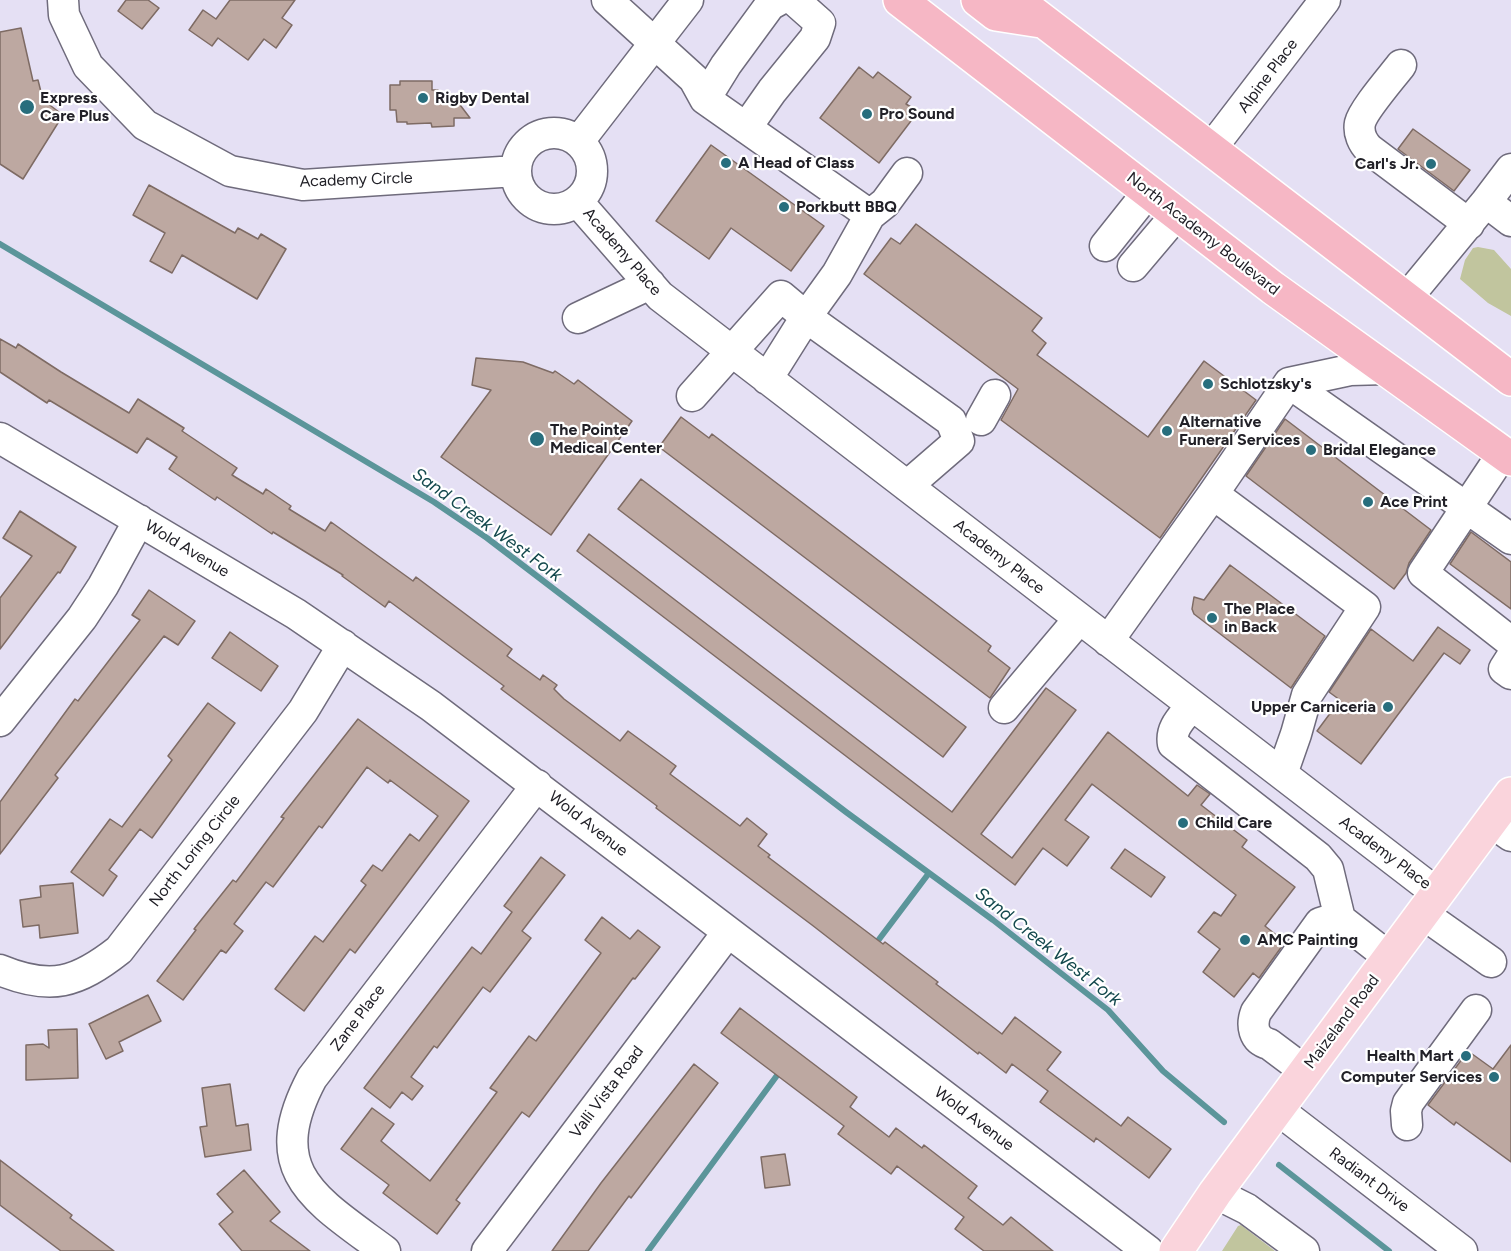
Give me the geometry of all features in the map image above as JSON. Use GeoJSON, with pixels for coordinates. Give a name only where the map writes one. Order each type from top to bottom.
{"type":"FeatureCollection","features":[{"type":"Feature","properties":{"kind":"highway","name":"North Academy Boulevard"},"geometry":{"type":"LineString","coordinates":[[900,0],[1273,288],[1507,456]]}},
{"type":"Feature","properties":{"kind":"highway"},"geometry":{"type":"LineString","coordinates":[[978,0],[996,14],[1043,21]]}},
{"type":"Feature","properties":{"kind":"highway"},"geometry":{"type":"LineString","coordinates":[[1016,0],[1511,379]]}},
{"type":"Feature","properties":{"kind":"main road","name":"Maizeland Road"},"geometry":{"type":"LineString","coordinates":[[1176,1251],[1215,1193],[1430,904],[1501,829],[1511,794]]}},
{"type":"Feature","properties":{"kind":"street","name":"Academy Circle"},"geometry":{"type":"LineString","coordinates":[[63,0],[64,15],[88,66],[145,125],[230,171],[303,184],[516,171]]}},
{"type":"Feature","properties":{"kind":"street"},"geometry":{"type":"LineString","coordinates":[[607,0],[694,79],[705,99],[870,215]]}},
{"type":"Feature","properties":{"kind":"street"},"geometry":{"type":"LineString","coordinates":[[579,141],[688,0]]}},
{"type":"Feature","properties":{"kind":"street"},"geometry":{"type":"LineString","coordinates":[[705,99],[726,65],[770,5],[779,0]]}},
{"type":"Feature","properties":{"kind":"street"},"geometry":{"type":"LineString","coordinates":[[746,128],[816,38],[820,23],[794,0]]}},
{"type":"Feature","properties":{"kind":"street","name":"Alpine Place"},"geometry":{"type":"LineString","coordinates":[[1210,150],[1325,0]]}},
{"type":"Feature","properties":{"kind":"street"},"geometry":{"type":"LineString","coordinates":[[1401,65],[1362,117],[1360,129],[1363,141],[1370,149],[1478,213],[1511,221]]}},
{"type":"Feature","properties":{"kind":"street"},"geometry":{"type":"LineString","coordinates":[[554,133],[567,135],[579,141],[588,152],[592,165],[592,179],[587,192],[578,202],[565,209],[551,210],[538,207],[528,199],[518,184],[516,171],[518,158],[525,147],[541,135],[554,133]]}},
{"type":"Feature","properties":{"kind":"street"},"geometry":{"type":"LineString","coordinates":[[1406,299],[1478,213],[1511,169]]}},
{"type":"Feature","properties":{"kind":"street"},"geometry":{"type":"LineString","coordinates":[[767,379],[806,317],[837,274],[870,215],[885,203],[907,172]]}},
{"type":"Feature","properties":{"kind":"street"},"geometry":{"type":"LineString","coordinates":[[1105,246],[1148,192]]}},
{"type":"Feature","properties":{"kind":"street","name":"Academy Place"},"geometry":{"type":"LineString","coordinates":[[578,202],[660,296],[1351,828],[1491,962]]}},
{"type":"Feature","properties":{"kind":"street"},"geometry":{"type":"LineString","coordinates":[[1133,267],[1177,214]]}},
{"type":"Feature","properties":{"kind":"street"},"geometry":{"type":"LineString","coordinates":[[578,318],[650,285]]}},
{"type":"Feature","properties":{"kind":"street"},"geometry":{"type":"LineString","coordinates":[[692,396],[780,296],[951,421],[959,441],[907,486]]}},
{"type":"Feature","properties":{"kind":"street"},"geometry":{"type":"LineString","coordinates":[[1108,641],[1289,383],[1350,370],[1386,369]]}},
{"type":"Feature","properties":{"kind":"street"},"geometry":{"type":"LineString","coordinates":[[1289,383],[1511,539]]}},
{"type":"Feature","properties":{"kind":"street","name":"Wold Avenue"},"geometry":{"type":"LineString","coordinates":[[0,438],[343,645],[431,706],[1148,1251]]}},
{"type":"Feature","properties":{"kind":"street"},"geometry":{"type":"LineString","coordinates":[[1507,456],[1466,509],[1423,573],[1511,642]]}},
{"type":"Feature","properties":{"kind":"street"},"geometry":{"type":"LineString","coordinates":[[1213,494],[1365,607],[1307,695],[1282,774]]}},
{"type":"Feature","properties":{"kind":"street"},"geometry":{"type":"LineString","coordinates":[[0,721],[82,618],[103,586],[138,520]]}},
{"type":"Feature","properties":{"kind":"street"},"geometry":{"type":"LineString","coordinates":[[1004,708],[1079,619]]}},
{"type":"Feature","properties":{"kind":"street","name":"North Loring Circle"},"geometry":{"type":"LineString","coordinates":[[0,970],[23,980],[46,982],[70,979],[96,968],[118,950],[303,711],[343,645]]}},
{"type":"Feature","properties":{"kind":"street"},"geometry":{"type":"LineString","coordinates":[[1511,658],[1504,669],[1511,675]]}},
{"type":"Feature","properties":{"kind":"street"},"geometry":{"type":"LineString","coordinates":[[1192,705],[1174,730],[1173,744],[1318,857],[1328,869],[1339,917],[1390,958]]}},
{"type":"Feature","properties":{"kind":"street","name":"Zane Place"},"geometry":{"type":"LineString","coordinates":[[385,1251],[321,1203],[307,1187],[297,1170],[292,1150],[294,1124],[301,1100],[312,1078],[537,785]]}},
{"type":"Feature","properties":{"kind":"street"},"geometry":{"type":"LineString","coordinates":[[1324,865],[1351,828]]}},
{"type":"Feature","properties":{"kind":"street"},"geometry":{"type":"LineString","coordinates":[[1305,1071],[1269,1044],[1262,1042],[1254,1032],[1252,1022],[1256,1011],[1320,923],[1339,917]]}},
{"type":"Feature","properties":{"kind":"street","name":"Valli Vista Road"},"geometry":{"type":"LineString","coordinates":[[487,1251],[728,932]]}},
{"type":"Feature","properties":{"kind":"street"},"geometry":{"type":"LineString","coordinates":[[1407,1125],[1408,1103],[1476,1010]]}},
{"type":"Feature","properties":{"kind":"street","name":"Radiant Drive"},"geometry":{"type":"LineString","coordinates":[[1277,1110],[1462,1251]]}},
{"type":"Feature","properties":{"kind":"street"},"geometry":{"type":"LineString","coordinates":[[1215,1193],[1247,1209],[1304,1251]]}},
{"type":"Feature","properties":{"kind":"green space"},"geometry":{"type":"Polygon","coordinates":[[[1473,248],[1494,250],[1511,269],[1511,316],[1488,303],[1460,279],[1465,260],[1473,248]]]}},
{"type":"Feature","properties":{"kind":"green space"},"geometry":{"type":"Polygon","coordinates":[[[1241,1225],[1275,1251],[1222,1251],[1238,1226],[1241,1225]]]}},
{"type":"Feature","properties":{"kind":"building"},"geometry":{"type":"Polygon","coordinates":[[[126,0],[148,0],[159,8],[142,29],[118,11],[126,0]]]}},
{"type":"Feature","properties":{"kind":"building"},"geometry":{"type":"Polygon","coordinates":[[[230,0],[295,0],[282,18],[292,25],[276,48],[264,39],[248,60],[218,38],[212,46],[189,30],[203,10],[216,19],[230,0]]]}},
{"type":"Feature","properties":{"kind":"building","name":"Express Care Plus"},"geometry":{"type":"Polygon","coordinates":[[[21,28],[33,81],[38,80],[43,100],[63,115],[23,179],[0,164],[0,32],[21,28]]]}},
{"type":"Feature","properties":{"kind":"building","name":"Pro Sound"},"geometry":{"type":"Polygon","coordinates":[[[859,67],[873,78],[878,72],[911,97],[906,104],[911,107],[907,112],[914,117],[879,163],[820,118],[859,67]]]}},
{"type":"Feature","properties":{"kind":"building","name":"Rigby Dental"},"geometry":{"type":"Polygon","coordinates":[[[400,81],[432,81],[432,90],[438,90],[438,94],[454,97],[470,118],[454,118],[454,126],[432,127],[431,123],[397,122],[396,110],[390,110],[390,85],[400,85],[400,81]]]}},
{"type":"Feature","properties":{"kind":"building","name":"Carl's Jr."},"geometry":{"type":"Polygon","coordinates":[[[1413,129],[1470,170],[1454,191],[1398,149],[1413,129]]]}},
{"type":"Feature","properties":{"kind":"building"},"geometry":{"type":"Polygon","coordinates":[[[711,145],[824,226],[791,271],[731,228],[709,259],[656,221],[711,145]]]}},
{"type":"Feature","properties":{"kind":"building"},"geometry":{"type":"Polygon","coordinates":[[[149,185],[235,233],[238,228],[258,239],[261,234],[286,249],[257,299],[182,255],[172,273],[150,261],[165,233],[133,215],[149,185]]]}},
{"type":"Feature","properties":{"kind":"building"},"geometry":{"type":"Polygon","coordinates":[[[916,224],[1042,318],[1032,331],[1046,343],[1037,355],[1148,437],[1204,361],[1256,400],[1160,538],[1001,420],[1018,389],[864,274],[891,238],[900,244],[916,224]]]}},
{"type":"Feature","properties":{"kind":"building"},"geometry":{"type":"Polygon","coordinates":[[[0,339],[16,348],[18,344],[129,413],[138,399],[184,428],[182,431],[237,468],[232,475],[263,494],[266,489],[291,506],[289,509],[325,531],[331,522],[413,581],[416,577],[512,649],[507,656],[540,680],[543,675],[557,685],[554,689],[564,699],[620,741],[628,731],[676,766],[670,774],[740,826],[747,818],[767,834],[758,846],[770,855],[768,857],[883,944],[885,942],[938,982],[936,984],[1002,1034],[1015,1017],[1061,1052],[1047,1070],[1121,1126],[1128,1117],[1171,1149],[1149,1178],[1096,1138],[1094,1142],[1040,1102],[1048,1091],[1012,1064],[1006,1073],[979,1052],[978,1054],[656,808],[657,806],[501,689],[504,686],[389,601],[385,607],[343,575],[273,532],[272,534],[217,497],[215,500],[169,469],[177,457],[147,438],[137,453],[49,400],[47,403],[0,372],[0,339]]]}},
{"type":"Feature","properties":{"kind":"building","name":"The Pointe Medical Center"},"geometry":{"type":"Polygon","coordinates":[[[476,358],[523,362],[553,373],[555,371],[574,384],[578,380],[632,421],[551,535],[441,457],[491,390],[472,385],[476,358]]]}},
{"type":"Feature","properties":{"kind":"building"},"geometry":{"type":"Polygon","coordinates":[[[681,417],[709,438],[712,434],[991,646],[988,651],[1010,668],[990,698],[659,447],[681,417]]]}},
{"type":"Feature","properties":{"kind":"building"},"geometry":{"type":"Polygon","coordinates":[[[1285,419],[1431,530],[1394,589],[1246,476],[1285,419]]]}},
{"type":"Feature","properties":{"kind":"building"},"geometry":{"type":"Polygon","coordinates":[[[641,479],[966,727],[943,757],[618,509],[641,479]]]}},
{"type":"Feature","properties":{"kind":"building"},"geometry":{"type":"Polygon","coordinates":[[[20,511],[76,547],[60,573],[58,572],[0,649],[0,598],[32,556],[3,538],[20,511]]]}},
{"type":"Feature","properties":{"kind":"building"},"geometry":{"type":"Polygon","coordinates":[[[1471,532],[1511,562],[1511,609],[1450,564],[1471,532]]]}},
{"type":"Feature","properties":{"kind":"building"},"geometry":{"type":"Polygon","coordinates":[[[589,534],[952,812],[1046,688],[1076,710],[981,834],[1012,858],[1108,732],[1188,796],[1197,785],[1210,794],[1201,805],[1247,840],[1242,847],[1295,887],[1265,926],[1285,942],[1259,978],[1253,973],[1234,997],[1203,972],[1220,949],[1198,932],[1214,912],[1221,916],[1236,895],[1092,784],[1065,820],[1089,837],[1067,866],[1043,848],[1015,885],[577,551],[589,534]]]}},
{"type":"Feature","properties":{"kind":"building"},"geometry":{"type":"Polygon","coordinates":[[[1230,565],[1325,636],[1291,688],[1194,614],[1192,609],[1194,597],[1204,600],[1230,565]]]}},
{"type":"Feature","properties":{"kind":"building"},"geometry":{"type":"Polygon","coordinates":[[[149,590],[195,621],[178,645],[164,636],[55,775],[58,778],[0,854],[0,802],[75,699],[78,701],[140,620],[132,615],[149,590]]]}},
{"type":"Feature","properties":{"kind":"building"},"geometry":{"type":"Polygon","coordinates":[[[1438,627],[1470,650],[1460,664],[1444,653],[1361,764],[1317,731],[1340,700],[1329,692],[1371,629],[1413,661],[1438,627]]]}},
{"type":"Feature","properties":{"kind":"building"},"geometry":{"type":"Polygon","coordinates":[[[230,632],[278,666],[261,691],[212,658],[230,632]]]}},
{"type":"Feature","properties":{"kind":"building"},"geometry":{"type":"Polygon","coordinates":[[[208,703],[235,723],[152,838],[140,829],[109,870],[117,876],[103,896],[71,872],[110,819],[122,827],[172,760],[168,756],[208,703]]]}},
{"type":"Feature","properties":{"kind":"building"},"geometry":{"type":"Polygon","coordinates":[[[358,719],[469,801],[355,953],[350,949],[304,1011],[275,989],[315,936],[323,942],[366,885],[361,881],[373,865],[382,871],[410,834],[419,841],[438,816],[390,780],[388,783],[367,767],[322,828],[319,826],[273,887],[266,882],[234,924],[243,931],[226,953],[221,950],[183,1000],[157,981],[233,880],[236,882],[284,818],[281,817],[358,719]]]}},
{"type":"Feature","properties":{"kind":"building"},"geometry":{"type":"Polygon","coordinates":[[[1125,849],[1165,877],[1151,897],[1111,868],[1125,849]]]}},
{"type":"Feature","properties":{"kind":"building"},"geometry":{"type":"Polygon","coordinates":[[[541,857],[565,875],[522,931],[531,938],[490,992],[483,987],[437,1048],[434,1046],[411,1077],[423,1086],[412,1100],[402,1092],[390,1108],[364,1088],[472,947],[481,954],[512,912],[504,906],[541,857]]]}},
{"type":"Feature","properties":{"kind":"building"},"geometry":{"type":"Polygon","coordinates":[[[73,883],[78,933],[40,938],[39,925],[23,927],[20,900],[41,897],[40,886],[73,883]]]}},
{"type":"Feature","properties":{"kind":"building"},"geometry":{"type":"Polygon","coordinates":[[[602,917],[630,939],[638,930],[660,947],[635,979],[633,978],[529,1117],[522,1112],[456,1200],[460,1203],[437,1234],[383,1193],[389,1185],[341,1149],[372,1108],[394,1124],[381,1141],[430,1181],[497,1092],[490,1088],[529,1036],[536,1041],[601,953],[585,940],[602,917]]]}},
{"type":"Feature","properties":{"kind":"building"},"geometry":{"type":"Polygon","coordinates":[[[148,995],[161,1021],[119,1042],[123,1051],[106,1059],[89,1024],[148,995]]]}},
{"type":"Feature","properties":{"kind":"building"},"geometry":{"type":"Polygon","coordinates":[[[740,1008],[857,1097],[850,1107],[889,1137],[896,1128],[922,1148],[924,1145],[977,1186],[968,1198],[1003,1225],[1011,1217],[1053,1251],[984,1251],[955,1229],[964,1217],[897,1166],[891,1174],[838,1134],[844,1126],[721,1033],[740,1008]]]}},
{"type":"Feature","properties":{"kind":"building"},"geometry":{"type":"Polygon","coordinates":[[[77,1029],[78,1078],[26,1080],[26,1045],[43,1044],[49,1048],[48,1030],[77,1029]]]}},
{"type":"Feature","properties":{"kind":"building"},"geometry":{"type":"Polygon","coordinates":[[[1511,1045],[1511,1162],[1456,1122],[1454,1125],[1428,1105],[1468,1051],[1493,1069],[1511,1045]]]}},
{"type":"Feature","properties":{"kind":"building"},"geometry":{"type":"Polygon","coordinates":[[[694,1064],[718,1083],[631,1198],[629,1196],[588,1251],[552,1251],[601,1183],[694,1064]]]}},
{"type":"Feature","properties":{"kind":"building"},"geometry":{"type":"Polygon","coordinates":[[[230,1084],[236,1126],[248,1124],[251,1150],[205,1157],[200,1127],[207,1126],[202,1088],[230,1084]]]}},
{"type":"Feature","properties":{"kind":"building"},"geometry":{"type":"Polygon","coordinates":[[[785,1154],[790,1185],[765,1188],[761,1157],[785,1154]]]}},
{"type":"Feature","properties":{"kind":"building"},"geometry":{"type":"Polygon","coordinates":[[[0,1160],[72,1215],[70,1218],[114,1251],[61,1251],[0,1205],[0,1160]]]}},
{"type":"Feature","properties":{"kind":"building"},"geometry":{"type":"Polygon","coordinates":[[[244,1170],[280,1212],[270,1221],[310,1251],[242,1251],[219,1224],[233,1212],[217,1194],[244,1170]]]}},
{"type":"Feature","properties":{"kind":"waterway","name":"Sand Creek West Fork"},"geometry":{"type":"LineString","coordinates":[[0,244],[434,502],[487,538],[846,812],[993,920],[1108,1010],[1163,1071],[1224,1122]]}},
{"type":"Feature","properties":{"kind":"waterway","name":"Sand Creek West Fork"},"geometry":{"type":"LineString","coordinates":[[874,946],[929,873]]}},
{"type":"Feature","properties":{"kind":"waterway","name":"Sand Creek West Fork"},"geometry":{"type":"LineString","coordinates":[[648,1251],[781,1070]]}},
{"type":"Feature","properties":{"kind":"waterway","name":"Sand Creek West Fork"},"geometry":{"type":"LineString","coordinates":[[1279,1165],[1389,1251]]}},
{"type":"Feature","properties":{"kind":"place","name":"Rigby Dental"},"geometry":{"type":"Point","coordinates":[423,98]}},
{"type":"Feature","properties":{"kind":"place","name":"Express Care Plus"},"geometry":{"type":"Point","coordinates":[27,107]}},
{"type":"Feature","properties":{"kind":"place","name":"Pro Sound"},"geometry":{"type":"Point","coordinates":[867,114]}},
{"type":"Feature","properties":{"kind":"place","name":"A Head of Class"},"geometry":{"type":"Point","coordinates":[726,163]}},
{"type":"Feature","properties":{"kind":"place","name":"Carl's Jr."},"geometry":{"type":"Point","coordinates":[1431,164]}},
{"type":"Feature","properties":{"kind":"place","name":"Porkbutt BBQ"},"geometry":{"type":"Point","coordinates":[784,207]}},
{"type":"Feature","properties":{"kind":"place","name":"Schlotzsky's"},"geometry":{"type":"Point","coordinates":[1208,384]}},
{"type":"Feature","properties":{"kind":"place","name":"Alternative Funeral Services"},"geometry":{"type":"Point","coordinates":[1167,431]}},
{"type":"Feature","properties":{"kind":"place","name":"The Pointe Medical Center"},"geometry":{"type":"Point","coordinates":[537,439]}},
{"type":"Feature","properties":{"kind":"place","name":"Bridal Elegance"},"geometry":{"type":"Point","coordinates":[1311,450]}},
{"type":"Feature","properties":{"kind":"place","name":"Ace Print"},"geometry":{"type":"Point","coordinates":[1368,502]}},
{"type":"Feature","properties":{"kind":"place","name":"The Place in Back"},"geometry":{"type":"Point","coordinates":[1212,618]}},
{"type":"Feature","properties":{"kind":"place","name":"Upper Carniceria"},"geometry":{"type":"Point","coordinates":[1388,707]}},
{"type":"Feature","properties":{"kind":"place","name":"Child Care"},"geometry":{"type":"Point","coordinates":[1183,823]}},
{"type":"Feature","properties":{"kind":"place","name":"AMC Painting"},"geometry":{"type":"Point","coordinates":[1245,940]}},
{"type":"Feature","properties":{"kind":"place","name":"Health Mart"},"geometry":{"type":"Point","coordinates":[1466,1056]}},
{"type":"Feature","properties":{"kind":"place","name":"Computer Services"},"geometry":{"type":"Point","coordinates":[1494,1077]}}]}
